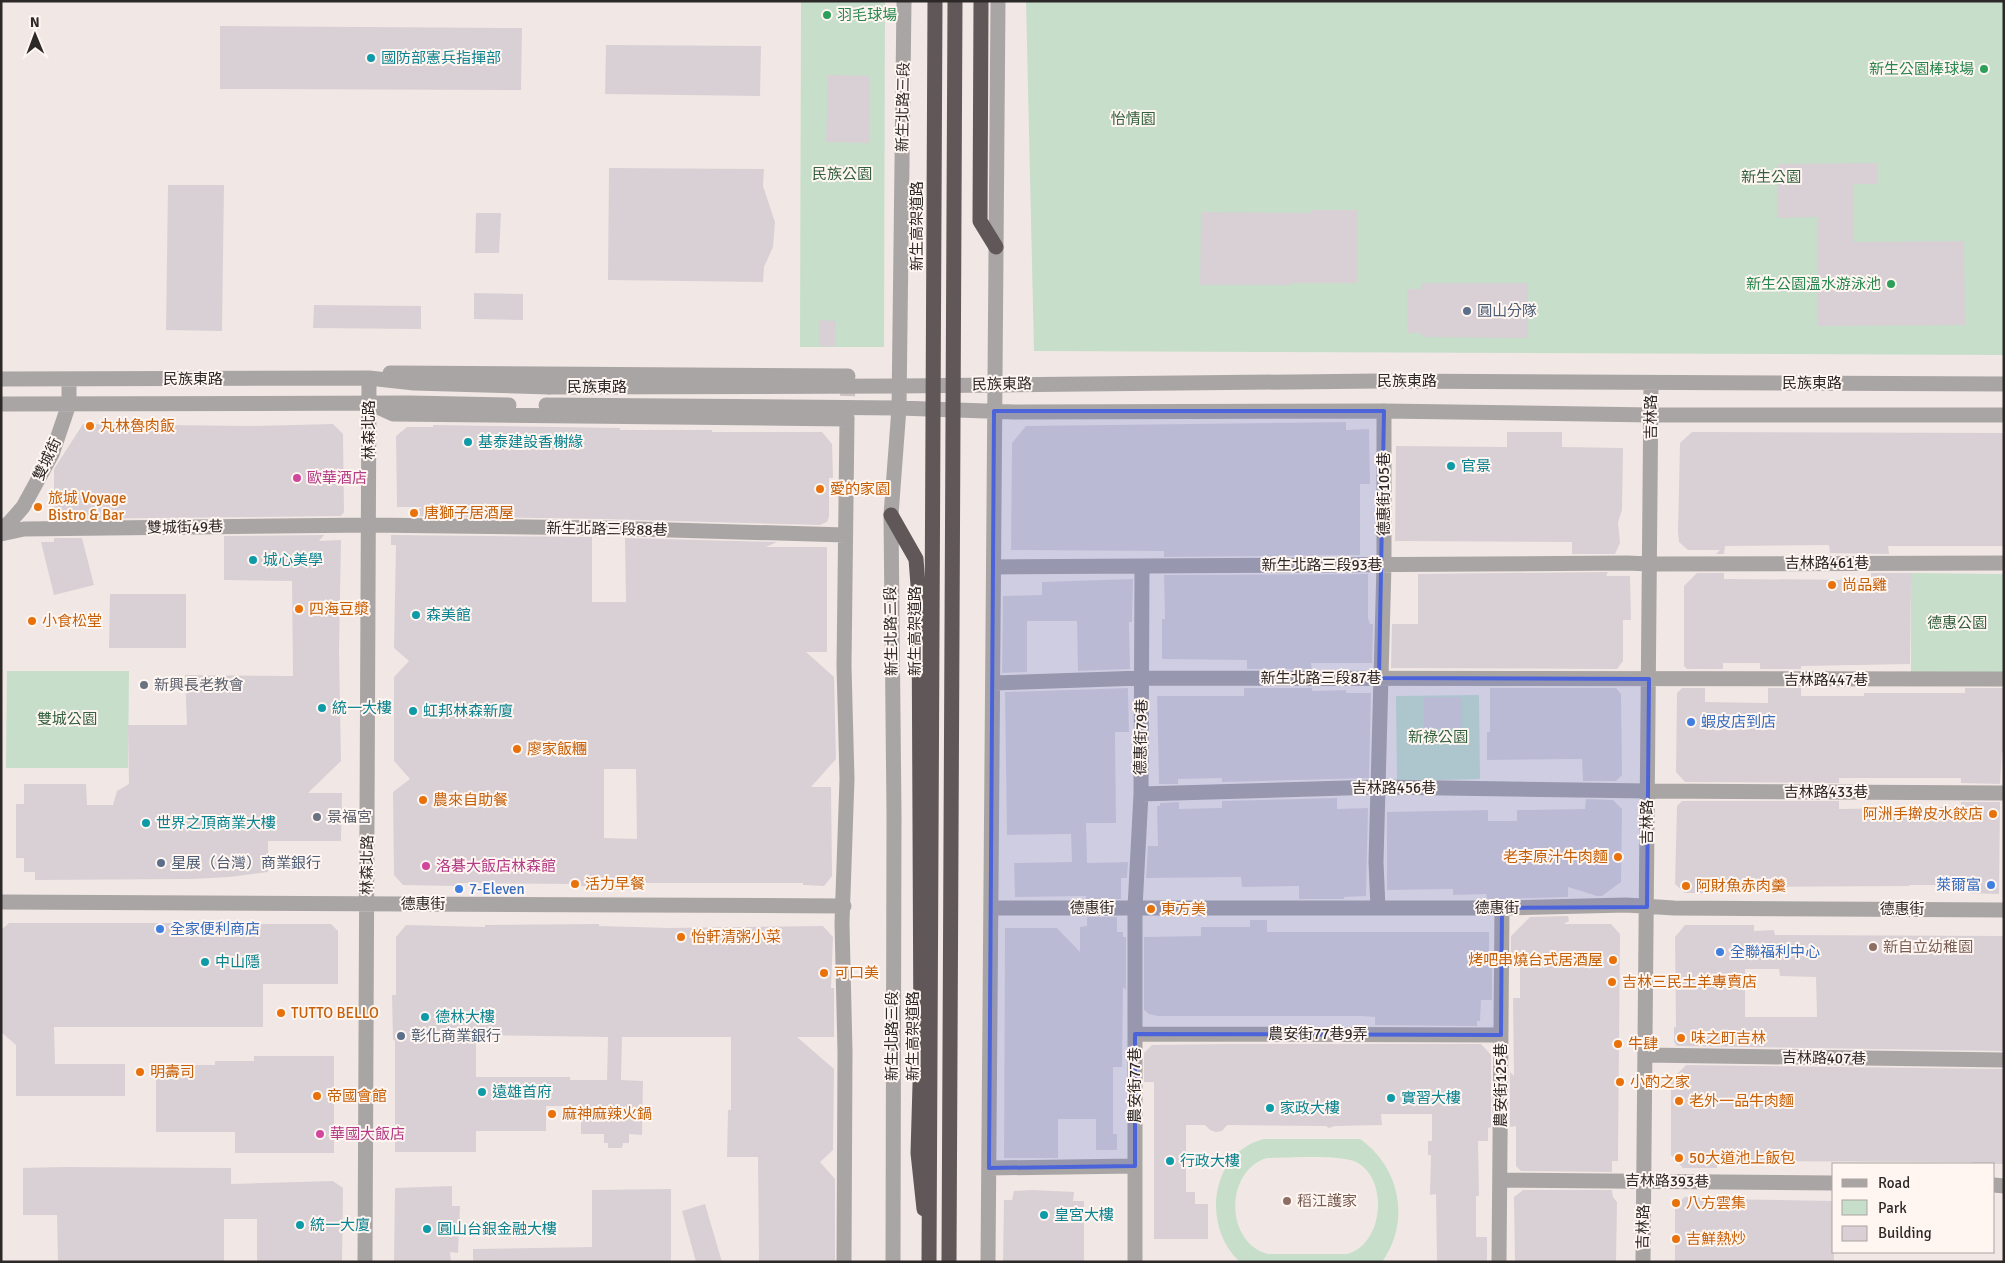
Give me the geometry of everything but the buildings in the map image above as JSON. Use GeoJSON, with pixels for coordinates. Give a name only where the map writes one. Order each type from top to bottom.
{"type":"FeatureCollection","features":[{"type":"Feature","properties":{"kind":"highway","name":"新生高架道路"},"geometry":{"type":"LineString","coordinates":[[929,1258],[936,1]]}},
{"type":"Feature","properties":{"kind":"highway"},"geometry":{"type":"LineString","coordinates":[[949,1262],[955,1]]}},
{"type":"Feature","properties":{"kind":"highway"},"geometry":{"type":"LineString","coordinates":[[980,1],[980,220],[996,247]]}},
{"type":"Feature","properties":{"kind":"highway"},"geometry":{"type":"LineString","coordinates":[[891,515],[916,558],[918,598],[921,1051],[918,1153],[929,1258]]}},
{"type":"Feature","properties":{"kind":"street","name":"新生北路三段"},"geometry":{"type":"LineString","coordinates":[[893,1262],[894,815],[891,515],[899,408],[904,1]]}},
{"type":"Feature","properties":{"kind":"street"},"geometry":{"type":"LineString","coordinates":[[988,1262],[998,1]]}},
{"type":"Feature","properties":{"kind":"street"},"geometry":{"type":"LineString","coordinates":[[369,378],[395,372],[848,376]]}},
{"type":"Feature","properties":{"kind":"street","name":"民族東路"},"geometry":{"type":"LineString","coordinates":[[1,379],[369,378],[414,384],[549,387],[899,386],[1370,381],[2004,384]]}},
{"type":"Feature","properties":{"kind":"street","name":"林森北路"},"geometry":{"type":"LineString","coordinates":[[365,1262],[369,378]]}},
{"type":"Feature","properties":{"kind":"street","name":"雙城街"},"geometry":{"type":"LineString","coordinates":[[1,528],[9,523],[23,508],[52,454],[69,404],[69,379]]}},
{"type":"Feature","properties":{"kind":"street","name":"吉林路"},"geometry":{"type":"LineString","coordinates":[[1643,1262],[1652,383]]}},
{"type":"Feature","properties":{"kind":"street","name":"民族東路"},"geometry":{"type":"LineString","coordinates":[[1,404],[369,403],[899,408],[994,411],[1384,411],[1652,415],[2004,415]]}},
{"type":"Feature","properties":{"kind":"street"},"geometry":{"type":"LineString","coordinates":[[369,403],[393,414],[847,419],[844,666],[847,779],[842,937],[845,1052],[844,1262]]}},
{"type":"Feature","properties":{"kind":"street","name":"德惠街105巷"},"geometry":{"type":"LineString","coordinates":[[1378,908],[1376,862],[1384,565],[1384,411]]}},
{"type":"Feature","properties":{"kind":"street","name":"雙城街49巷"},"geometry":{"type":"LineString","coordinates":[[1,534],[24,529],[369,525]]}},
{"type":"Feature","properties":{"kind":"street","name":"新生北路三段88巷"},"geometry":{"type":"LineString","coordinates":[[369,525],[603,528],[845,535]]}},
{"type":"Feature","properties":{"kind":"street","name":"新生北路三段93巷"},"geometry":{"type":"LineString","coordinates":[[994,567],[1627,562],[1650,564]]}},
{"type":"Feature","properties":{"kind":"street","name":"吉林路461巷"},"geometry":{"type":"LineString","coordinates":[[1650,564],[2004,562]]}},
{"type":"Feature","properties":{"kind":"street","name":"德惠街79巷"},"geometry":{"type":"LineString","coordinates":[[1135,908],[1140,794],[1142,566]]}},
{"type":"Feature","properties":{"kind":"street","name":"新生北路三段87巷"},"geometry":{"type":"LineString","coordinates":[[993,683],[1142,678],[1649,679]]}},
{"type":"Feature","properties":{"kind":"street","name":"吉林路447巷"},"geometry":{"type":"LineString","coordinates":[[1649,679],[2004,679]]}},
{"type":"Feature","properties":{"kind":"street","name":"吉林路456巷"},"geometry":{"type":"LineString","coordinates":[[1140,794],[1379,787],[1648,791]]}},
{"type":"Feature","properties":{"kind":"street","name":"吉林路433巷"},"geometry":{"type":"LineString","coordinates":[[1648,791],[2004,792]]}},
{"type":"Feature","properties":{"kind":"street","name":"德惠街"},"geometry":{"type":"LineString","coordinates":[[1,902],[844,906]]}},
{"type":"Feature","properties":{"kind":"street","name":"德惠街"},"geometry":{"type":"LineString","coordinates":[[991,908],[1502,908],[1626,905],[1647,907],[2004,910]]}},
{"type":"Feature","properties":{"kind":"street","name":"農安街77巷"},"geometry":{"type":"LineString","coordinates":[[1135,908],[1135,1262]]}},
{"type":"Feature","properties":{"kind":"street","name":"農安街125巷"},"geometry":{"type":"LineString","coordinates":[[1499,1262],[1502,908]]}},
{"type":"Feature","properties":{"kind":"street","name":"農安街77巷9弄"},"geometry":{"type":"LineString","coordinates":[[1135,1034],[1501,1035]]}},
{"type":"Feature","properties":{"kind":"street","name":"吉林路407巷"},"geometry":{"type":"LineString","coordinates":[[1645,1056],[2004,1060]]}},
{"type":"Feature","properties":{"kind":"street"},"geometry":{"type":"LineString","coordinates":[[989,1168],[1135,1166]]}},
{"type":"Feature","properties":{"kind":"street","name":"吉林路393巷"},"geometry":{"type":"LineString","coordinates":[[1500,1180],[1832,1183]]}},
{"type":"Feature","properties":{"kind":"highlighted area"},"geometry":{"type":"Polygon","coordinates":[[[994,411],[1384,411],[1379,678],[1649,679],[1647,907],[1502,908],[1501,1035],[1135,1034],[1135,1166],[989,1168],[994,411]]]}},
{"type":"Feature","properties":{"kind":"green space","name":"民族公園"},"geometry":{"type":"Polygon","coordinates":[[[801,1],[885,1],[884,347],[800,347],[801,1]]]}},
{"type":"Feature","properties":{"kind":"green space","name":"新生公園"},"geometry":{"type":"Polygon","coordinates":[[[1026,1],[2004,1],[2004,355],[1034,351],[1026,1]]]}},
{"type":"Feature","properties":{"kind":"green space","name":"德惠公園"},"geometry":{"type":"Polygon","coordinates":[[[1911,573],[2004,574],[2004,672],[1911,672],[1911,573]]]}},
{"type":"Feature","properties":{"kind":"green space","name":"雙城公園"},"geometry":{"type":"Polygon","coordinates":[[[7,671],[129,671],[128,768],[6,768],[7,671]]]}},
{"type":"Feature","properties":{"kind":"green space","name":"新祿公園"},"geometry":{"type":"Polygon","coordinates":[[[1479,695],[1480,779],[1397,781],[1396,696],[1479,695]]]}},
{"type":"Feature","properties":{"kind":"green space"},"geometry":{"type":"Polygon","coordinates":[[[1264,1139],[1360,1139],[1374,1151],[1384,1164],[1392,1179],[1397,1196],[1396,1229],[1391,1246],[1382,1262],[1240,1262],[1228,1247],[1220,1230],[1216,1211],[1217,1192],[1222,1174],[1232,1159],[1246,1147],[1264,1139]],[[1267,1158],[1253,1165],[1243,1177],[1237,1191],[1235,1207],[1237,1222],[1244,1236],[1254,1247],[1268,1254],[1347,1254],[1359,1248],[1368,1239],[1378,1212],[1378,1197],[1368,1172],[1358,1163],[1340,1158],[1267,1158]]]}},
{"type":"Feature","properties":{"kind":"tunnel"},"geometry":{"type":"LineString","coordinates":[[847,419],[848,376]]}},
{"type":"Feature","properties":{"kind":"place","name":"羽毛球場"},"geometry":{"type":"Point","coordinates":[827,15]}},
{"type":"Feature","properties":{"kind":"place","name":"國防部憲兵指揮部"},"geometry":{"type":"Point","coordinates":[371,58]}},
{"type":"Feature","properties":{"kind":"place","name":"新生公園棒球場"},"geometry":{"type":"Point","coordinates":[1984,69]}},
{"type":"Feature","properties":{"kind":"place","name":"新生公園溫水游泳池"},"geometry":{"type":"Point","coordinates":[1891,284]}},
{"type":"Feature","properties":{"kind":"place","name":"圓山分隊"},"geometry":{"type":"Point","coordinates":[1467,311]}},
{"type":"Feature","properties":{"kind":"place","name":"丸林魯肉飯"},"geometry":{"type":"Point","coordinates":[90,426]}},
{"type":"Feature","properties":{"kind":"place","name":"基泰建設香榭緣"},"geometry":{"type":"Point","coordinates":[468,442]}},
{"type":"Feature","properties":{"kind":"place","name":"官景"},"geometry":{"type":"Point","coordinates":[1451,466]}},
{"type":"Feature","properties":{"kind":"place","name":"歐華酒店"},"geometry":{"type":"Point","coordinates":[297,478]}},
{"type":"Feature","properties":{"kind":"place","name":"愛的家園"},"geometry":{"type":"Point","coordinates":[820,489]}},
{"type":"Feature","properties":{"kind":"place","name":"旅城 Voyage Bistro & Bar"},"geometry":{"type":"Point","coordinates":[38,507]}},
{"type":"Feature","properties":{"kind":"place","name":"唐獅子居酒屋"},"geometry":{"type":"Point","coordinates":[414,513]}},
{"type":"Feature","properties":{"kind":"place","name":"城心美學"},"geometry":{"type":"Point","coordinates":[253,560]}},
{"type":"Feature","properties":{"kind":"place","name":"尚品雞"},"geometry":{"type":"Point","coordinates":[1832,585]}},
{"type":"Feature","properties":{"kind":"place","name":"四海豆漿"},"geometry":{"type":"Point","coordinates":[299,609]}},
{"type":"Feature","properties":{"kind":"place","name":"森美館"},"geometry":{"type":"Point","coordinates":[416,615]}},
{"type":"Feature","properties":{"kind":"place","name":"小食松堂"},"geometry":{"type":"Point","coordinates":[32,621]}},
{"type":"Feature","properties":{"kind":"place","name":"新興長老教會"},"geometry":{"type":"Point","coordinates":[144,685]}},
{"type":"Feature","properties":{"kind":"place","name":"統一大樓"},"geometry":{"type":"Point","coordinates":[322,708]}},
{"type":"Feature","properties":{"kind":"place","name":"虹邦林森新廈"},"geometry":{"type":"Point","coordinates":[413,711]}},
{"type":"Feature","properties":{"kind":"place","name":"蝦皮店到店"},"geometry":{"type":"Point","coordinates":[1691,722]}},
{"type":"Feature","properties":{"kind":"place","name":"廖家飯糰"},"geometry":{"type":"Point","coordinates":[517,749]}},
{"type":"Feature","properties":{"kind":"place","name":"農來自助餐"},"geometry":{"type":"Point","coordinates":[423,800]}},
{"type":"Feature","properties":{"kind":"place","name":"阿洲手擀皮水餃店"},"geometry":{"type":"Point","coordinates":[1993,814]}},
{"type":"Feature","properties":{"kind":"place","name":"景福宮"},"geometry":{"type":"Point","coordinates":[317,817]}},
{"type":"Feature","properties":{"kind":"place","name":"世界之頂商業大樓"},"geometry":{"type":"Point","coordinates":[146,823]}},
{"type":"Feature","properties":{"kind":"place","name":"老李原汁牛肉麵"},"geometry":{"type":"Point","coordinates":[1618,857]}},
{"type":"Feature","properties":{"kind":"place","name":"星展（台灣）商業銀行"},"geometry":{"type":"Point","coordinates":[161,863]}},
{"type":"Feature","properties":{"kind":"place","name":"洛碁大飯店林森館"},"geometry":{"type":"Point","coordinates":[426,866]}},
{"type":"Feature","properties":{"kind":"place","name":"活力早餐"},"geometry":{"type":"Point","coordinates":[575,884]}},
{"type":"Feature","properties":{"kind":"place","name":"萊爾富"},"geometry":{"type":"Point","coordinates":[1991,885]}},
{"type":"Feature","properties":{"kind":"place","name":"阿財魚赤肉羹"},"geometry":{"type":"Point","coordinates":[1686,886]}},
{"type":"Feature","properties":{"kind":"place","name":"7-Eleven"},"geometry":{"type":"Point","coordinates":[459,889]}},
{"type":"Feature","properties":{"kind":"place","name":"東方美"},"geometry":{"type":"Point","coordinates":[1151,909]}},
{"type":"Feature","properties":{"kind":"place","name":"全家便利商店"},"geometry":{"type":"Point","coordinates":[160,929]}},
{"type":"Feature","properties":{"kind":"place","name":"怡軒清粥小菜"},"geometry":{"type":"Point","coordinates":[681,937]}},
{"type":"Feature","properties":{"kind":"place","name":"新自立幼稚園"},"geometry":{"type":"Point","coordinates":[1873,947]}},
{"type":"Feature","properties":{"kind":"place","name":"全聯福利中心"},"geometry":{"type":"Point","coordinates":[1720,952]}},
{"type":"Feature","properties":{"kind":"place","name":"烤吧串燒台式居酒屋"},"geometry":{"type":"Point","coordinates":[1613,960]}},
{"type":"Feature","properties":{"kind":"place","name":"中山隱"},"geometry":{"type":"Point","coordinates":[205,962]}},
{"type":"Feature","properties":{"kind":"place","name":"可口美"},"geometry":{"type":"Point","coordinates":[824,973]}},
{"type":"Feature","properties":{"kind":"place","name":"吉林三民土羊專賣店"},"geometry":{"type":"Point","coordinates":[1612,982]}},
{"type":"Feature","properties":{"kind":"place","name":"TUTTO BELLO"},"geometry":{"type":"Point","coordinates":[281,1013]}},
{"type":"Feature","properties":{"kind":"place","name":"德林大樓"},"geometry":{"type":"Point","coordinates":[425,1017]}},
{"type":"Feature","properties":{"kind":"place","name":"彰化商業銀行"},"geometry":{"type":"Point","coordinates":[401,1036]}},
{"type":"Feature","properties":{"kind":"place","name":"味之町吉林"},"geometry":{"type":"Point","coordinates":[1681,1038]}},
{"type":"Feature","properties":{"kind":"place","name":"牛肆"},"geometry":{"type":"Point","coordinates":[1618,1044]}},
{"type":"Feature","properties":{"kind":"place","name":"明壽司"},"geometry":{"type":"Point","coordinates":[140,1072]}},
{"type":"Feature","properties":{"kind":"place","name":"小酌之家"},"geometry":{"type":"Point","coordinates":[1620,1082]}},
{"type":"Feature","properties":{"kind":"place","name":"遠雄首府"},"geometry":{"type":"Point","coordinates":[482,1092]}},
{"type":"Feature","properties":{"kind":"place","name":"帝國會館"},"geometry":{"type":"Point","coordinates":[317,1096]}},
{"type":"Feature","properties":{"kind":"place","name":"實習大樓"},"geometry":{"type":"Point","coordinates":[1391,1098]}},
{"type":"Feature","properties":{"kind":"place","name":"老外一品牛肉麵"},"geometry":{"type":"Point","coordinates":[1679,1101]}},
{"type":"Feature","properties":{"kind":"place","name":"家政大樓"},"geometry":{"type":"Point","coordinates":[1270,1108]}},
{"type":"Feature","properties":{"kind":"place","name":"麻神麻辣火鍋"},"geometry":{"type":"Point","coordinates":[552,1114]}},
{"type":"Feature","properties":{"kind":"place","name":"華國大飯店"},"geometry":{"type":"Point","coordinates":[320,1134]}},
{"type":"Feature","properties":{"kind":"place","name":"50大道池上飯包"},"geometry":{"type":"Point","coordinates":[1679,1158]}},
{"type":"Feature","properties":{"kind":"place","name":"行政大樓"},"geometry":{"type":"Point","coordinates":[1170,1161]}},
{"type":"Feature","properties":{"kind":"place","name":"稻江護家"},"geometry":{"type":"Point","coordinates":[1287,1201]}},
{"type":"Feature","properties":{"kind":"place","name":"八方雲集"},"geometry":{"type":"Point","coordinates":[1676,1203]}},
{"type":"Feature","properties":{"kind":"place","name":"皇宮大樓"},"geometry":{"type":"Point","coordinates":[1044,1215]}},
{"type":"Feature","properties":{"kind":"place","name":"統一大廈"},"geometry":{"type":"Point","coordinates":[300,1225]}},
{"type":"Feature","properties":{"kind":"place","name":"圓山台銀金融大樓"},"geometry":{"type":"Point","coordinates":[427,1229]}},
{"type":"Feature","properties":{"kind":"place","name":"吉鮮熱炒"},"geometry":{"type":"Point","coordinates":[1676,1239]}},
{"type":"Feature","properties":{"kind":"park label","name":"怡情園"},"geometry":{"type":"Point","coordinates":[1133,119]}}]}
